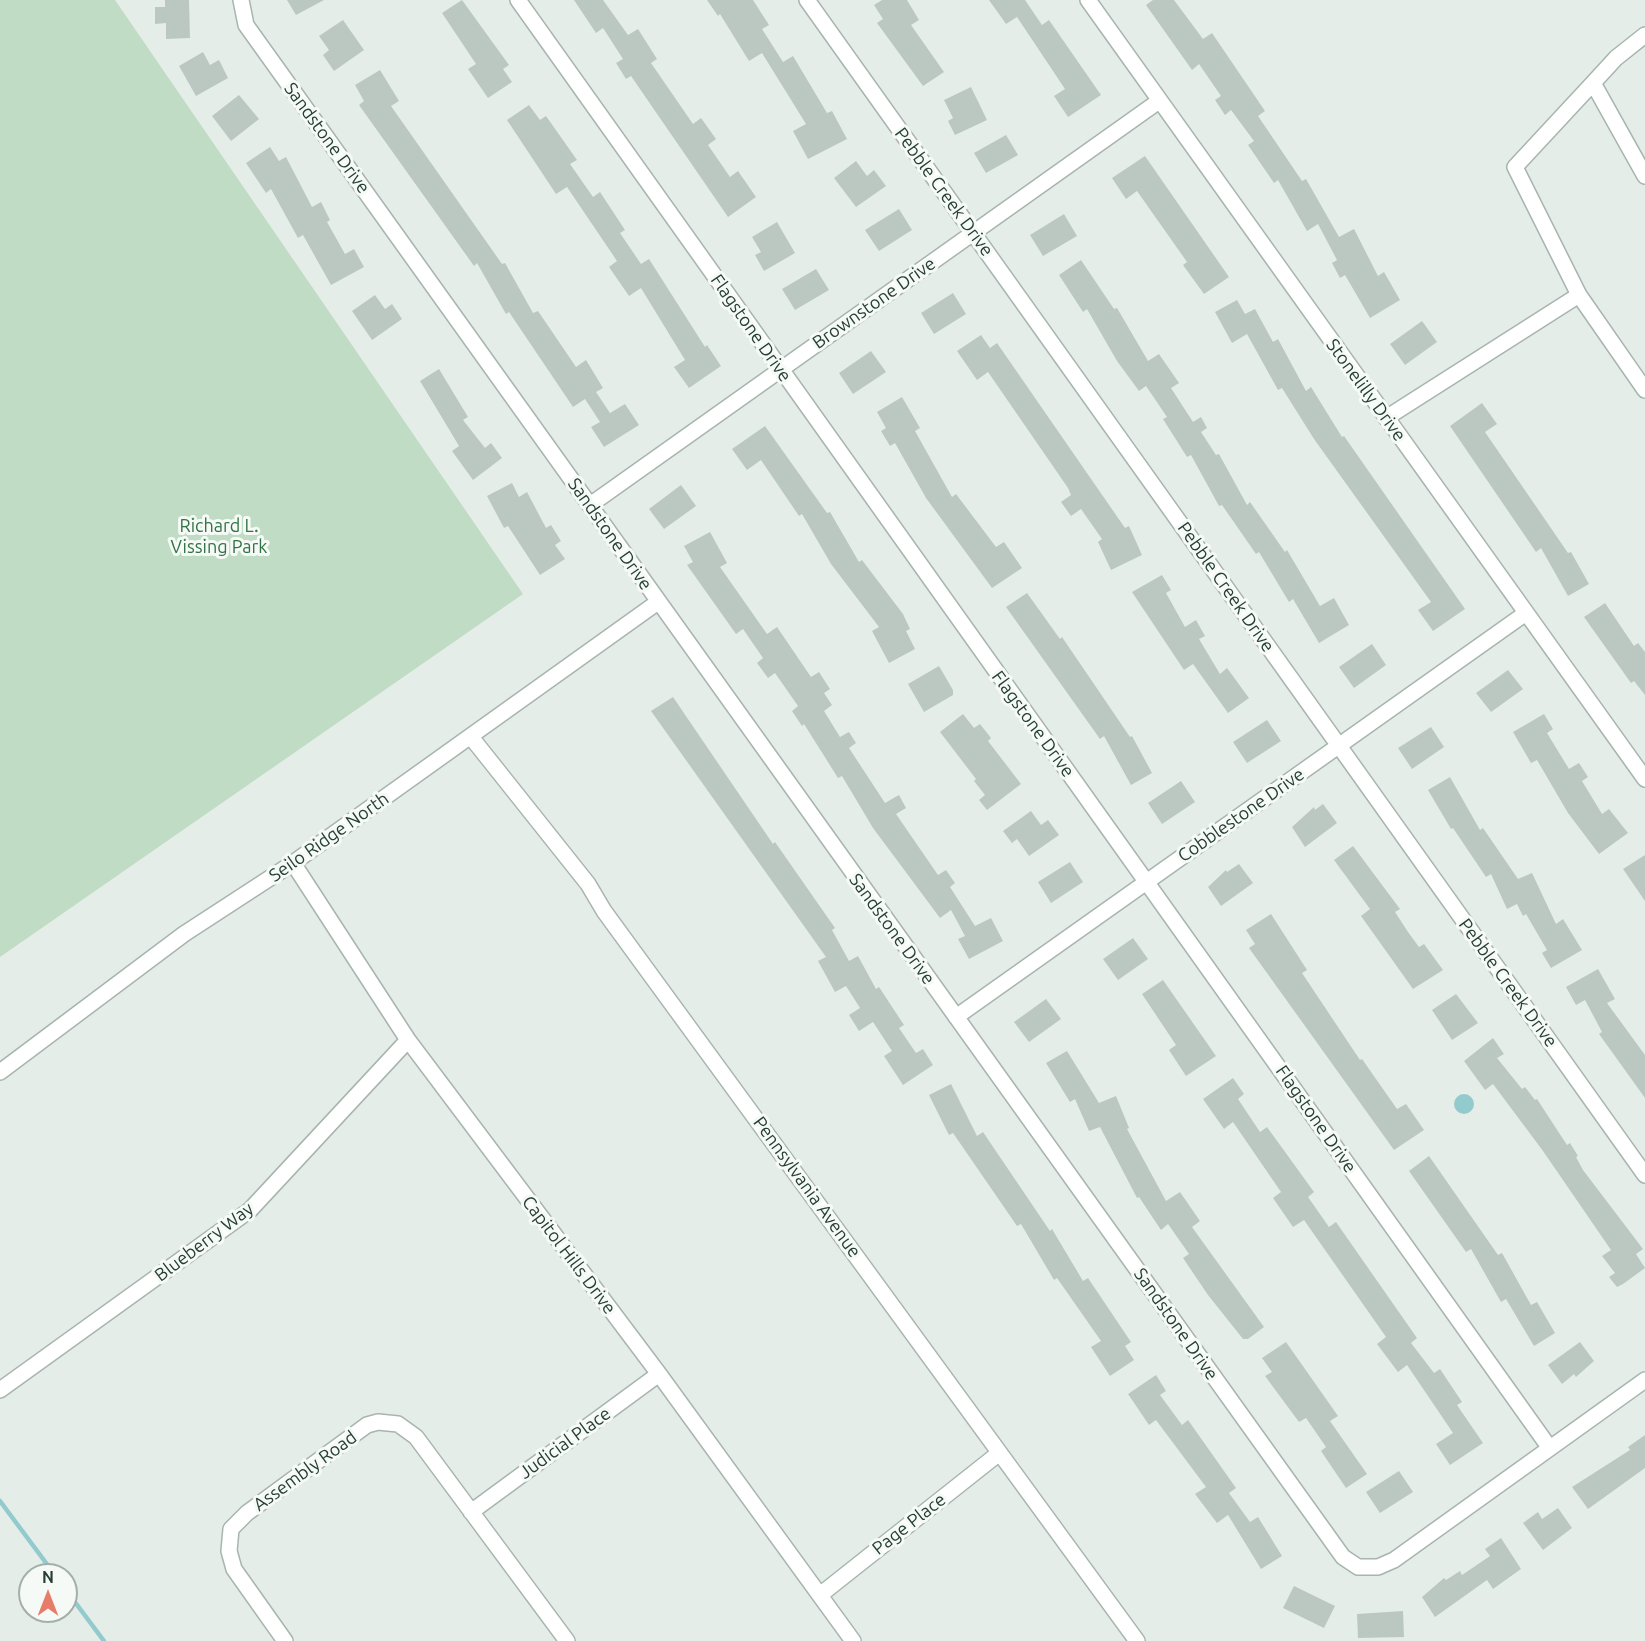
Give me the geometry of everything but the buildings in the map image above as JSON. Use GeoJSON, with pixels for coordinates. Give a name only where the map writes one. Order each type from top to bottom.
{"type":"FeatureCollection","features":[{"type":"Feature","properties":{"kind":"street","name":"Sandstone Drive"},"geometry":{"type":"LineString","coordinates":[[241,0],[246,25],[1343,1557],[1358,1567],[1378,1567],[1394,1560],[1645,1380]]}},
{"type":"Feature","properties":{"kind":"street","name":"Flagstone Drive"},"geometry":{"type":"LineString","coordinates":[[518,0],[1549,1447]]}},
{"type":"Feature","properties":{"kind":"street","name":"Pebble Creek Drive"},"geometry":{"type":"LineString","coordinates":[[807,0],[1645,1175]]}},
{"type":"Feature","properties":{"kind":"street","name":"Stonelilly Drive"},"geometry":{"type":"LineString","coordinates":[[1088,0],[1645,779]]}},
{"type":"Feature","properties":{"kind":"street"},"geometry":{"type":"LineString","coordinates":[[1645,35],[1616,58],[1515,167],[1579,295],[1645,390]]}},
{"type":"Feature","properties":{"kind":"street"},"geometry":{"type":"LineString","coordinates":[[1593,83],[1645,176]]}},
{"type":"Feature","properties":{"kind":"street","name":"Brownstone Drive"},"geometry":{"type":"LineString","coordinates":[[590,506],[1159,101]]}},
{"type":"Feature","properties":{"kind":"street"},"geometry":{"type":"LineString","coordinates":[[1386,418],[1579,295]]}},
{"type":"Feature","properties":{"kind":"street","name":"Seilo Ridge North"},"geometry":{"type":"LineString","coordinates":[[0,1072],[184,934],[293,863],[658,602]]}},
{"type":"Feature","properties":{"kind":"street","name":"Cobblestone Drive"},"geometry":{"type":"LineString","coordinates":[[956,1017],[1526,613]]}},
{"type":"Feature","properties":{"kind":"street","name":"Pennsylvania Avenue"},"geometry":{"type":"LineString","coordinates":[[471,737],[588,884],[604,911],[815,1197],[998,1454],[1137,1641]]}},
{"type":"Feature","properties":{"kind":"street","name":"Capitol Hills Drive"},"geometry":{"type":"LineString","coordinates":[[293,863],[408,1040],[659,1374],[853,1641]]}},
{"type":"Feature","properties":{"kind":"street","name":"Blueberry Way"},"geometry":{"type":"LineString","coordinates":[[0,1390],[250,1210],[408,1040]]}},
{"type":"Feature","properties":{"kind":"street","name":"Judicial Place"},"geometry":{"type":"LineString","coordinates":[[471,1512],[659,1374]]}},
{"type":"Feature","properties":{"kind":"street","name":"Assembly Road"},"geometry":{"type":"LineString","coordinates":[[285,1641],[234,1569],[229,1551],[231,1529],[247,1513],[367,1425],[378,1422],[398,1424],[416,1437],[471,1512]]}},
{"type":"Feature","properties":{"kind":"street","name":"Page Place"},"geometry":{"type":"LineString","coordinates":[[820,1595],[998,1454]]}},
{"type":"Feature","properties":{"kind":"street"},"geometry":{"type":"LineString","coordinates":[[471,1512],[567,1641]]}},
{"type":"Feature","properties":{"kind":"green space","name":"Richard L. Vissing Park"},"geometry":{"type":"Polygon","coordinates":[[[0,0],[115,0],[523,594],[0,957],[0,0]]]}},
{"type":"Feature","properties":{"kind":"water"},"geometry":{"type":"Polygon","coordinates":[[[1464,1094],[1471,1097],[1474,1104],[1471,1111],[1464,1114],[1457,1111],[1454,1104],[1457,1097],[1464,1094]]]}},
{"type":"Feature","properties":{"kind":"waterway"},"geometry":{"type":"LineString","coordinates":[[0,1501],[46,1563]]}},
{"type":"Feature","properties":{"kind":"waterway"},"geometry":{"type":"LineString","coordinates":[[78,1606],[104,1641]]}}]}
